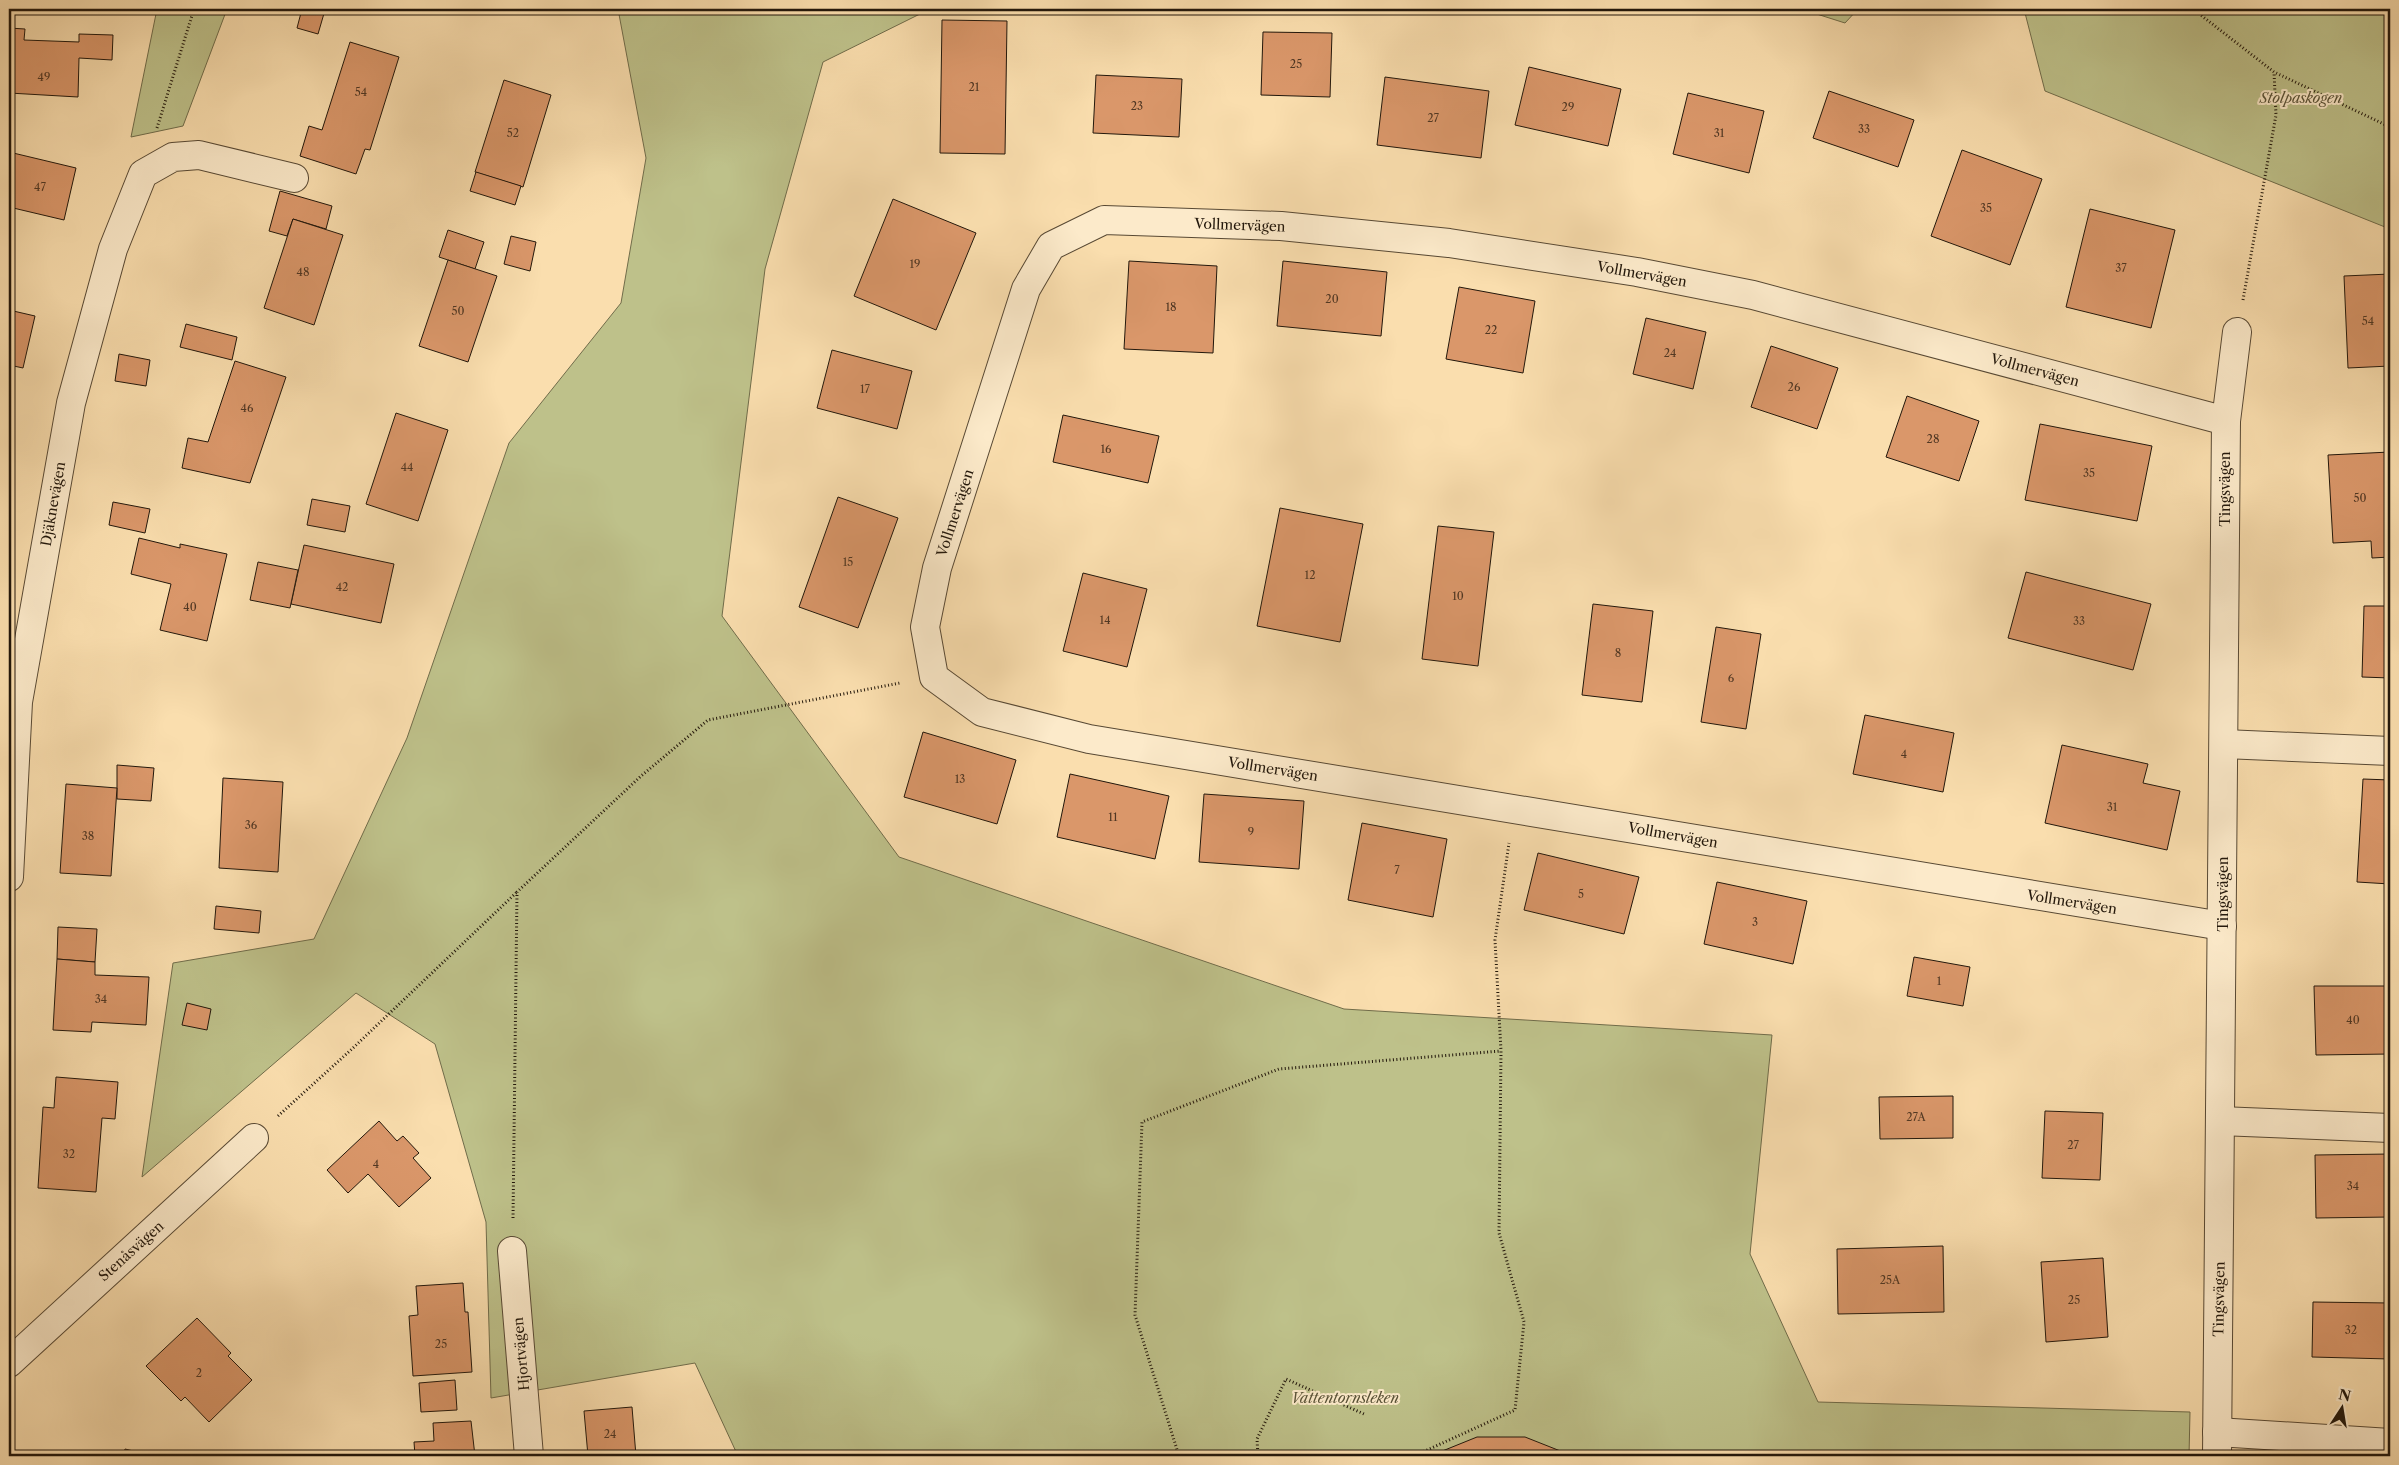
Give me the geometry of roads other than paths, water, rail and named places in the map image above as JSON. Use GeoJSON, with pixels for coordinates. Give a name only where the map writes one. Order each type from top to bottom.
{"type":"FeatureCollection","features":[{"type":"Feature","properties":{"kind":"street","name":"Djäknevägen"},"geometry":{"type":"LineString","coordinates":[[9,878],[18,702],[71,403],[113,249],[143,174],[173,157],[199,155],[294,178]]}},
{"type":"Feature","properties":{"kind":"street","name":"Vollmervägen"},"geometry":{"type":"LineString","coordinates":[[2222,926],[1999,891],[1515,808],[1089,739],[982,712],[934,676],[925,627],[937,568],[1026,289],[1051,246],[1104,220],[1281,226],[1440,242],[1637,272],[1753,295],[2226,421]]}},
{"type":"Feature","properties":{"kind":"street","name":"Tingsvägen"},"geometry":{"type":"LineString","coordinates":[[2217,1444],[2226,421],[2237,332]]}},
{"type":"Feature","properties":{"kind":"street"},"geometry":{"type":"LineString","coordinates":[[2224,744],[2390,752]]}},
{"type":"Feature","properties":{"kind":"street"},"geometry":{"type":"LineString","coordinates":[[2220,1121],[2390,1128]]}},
{"type":"Feature","properties":{"kind":"street","name":"Stenåsvägen"},"geometry":{"type":"LineString","coordinates":[[9,1363],[254,1138]]}},
{"type":"Feature","properties":{"kind":"street","name":"Hjortvägen"},"geometry":{"type":"LineString","coordinates":[[512,1251],[529,1456]]}},
{"type":"Feature","properties":{"kind":"street"},"geometry":{"type":"LineString","coordinates":[[2217,1444],[2390,1443]]}},
{"type":"Feature","properties":{"kind":"park label","name":"Stolpaskogen"},"geometry":{"type":"Point","coordinates":[2301,98]}},
{"type":"Feature","properties":{"kind":"park label","name":"Vattentornsleken"},"geometry":{"type":"Point","coordinates":[1345,1398]}}]}
